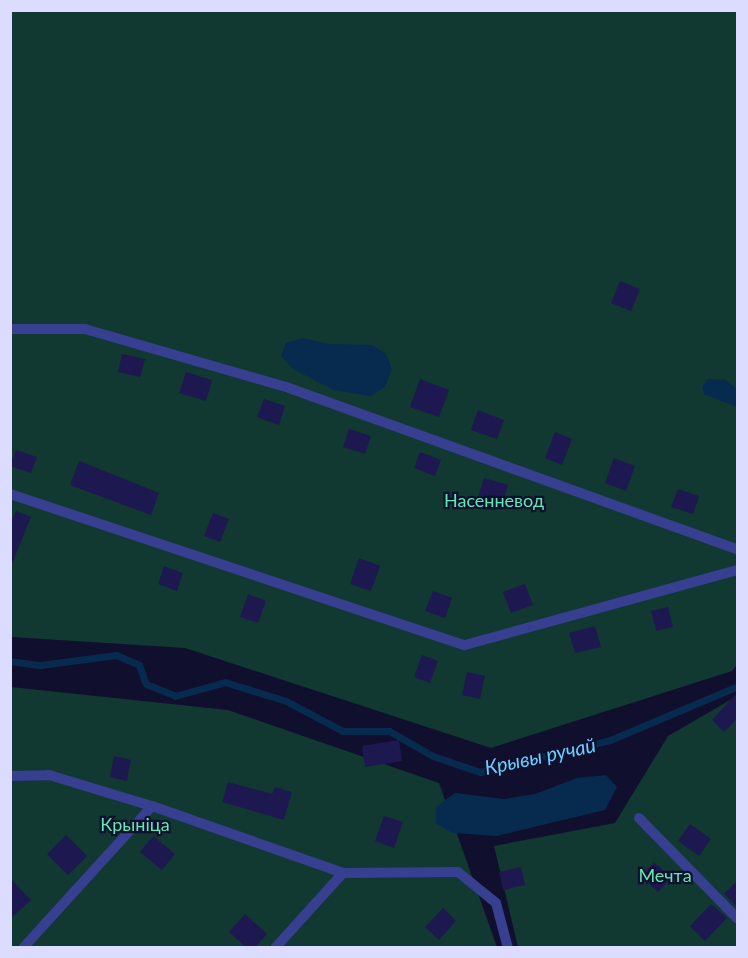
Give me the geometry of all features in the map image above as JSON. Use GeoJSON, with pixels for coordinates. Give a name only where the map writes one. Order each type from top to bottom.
{"type":"FeatureCollection","features":[{"type":"Feature","properties":{"kind":"lane"},"geometry":{"type":"LineString","coordinates":[[10,329],[85,329],[289,388],[738,550]]}},
{"type":"Feature","properties":{"kind":"lane"},"geometry":{"type":"LineString","coordinates":[[10,494],[465,645],[738,570]]}},
{"type":"Feature","properties":{"kind":"lane"},"geometry":{"type":"LineString","coordinates":[[10,776],[49,775],[152,806],[343,873],[458,872],[496,903],[508,948]]}},
{"type":"Feature","properties":{"kind":"lane"},"geometry":{"type":"LineString","coordinates":[[23,948],[152,806]]}},
{"type":"Feature","properties":{"kind":"lane"},"geometry":{"type":"LineString","coordinates":[[639,818],[738,919]]}},
{"type":"Feature","properties":{"kind":"lane"},"geometry":{"type":"LineString","coordinates":[[275,948],[343,873]]}},
{"type":"Feature","properties":{"kind":"green space","name":"Насенневод"},"geometry":{"type":"Polygon","coordinates":[[[10,11],[737,11],[737,665],[732,671],[491,748],[185,648],[11,637],[10,11]]]}},
{"type":"Feature","properties":{"kind":"green space","name":"Крыніца"},"geometry":{"type":"Polygon","coordinates":[[[11,687],[228,710],[439,783],[497,947],[11,948],[11,687]]]}},
{"type":"Feature","properties":{"kind":"green space","name":"Мечта"},"geometry":{"type":"Polygon","coordinates":[[[737,696],[737,947],[518,947],[494,846],[615,823],[668,736],[737,696]]]}},
{"type":"Feature","properties":{"kind":"water"},"geometry":{"type":"Polygon","coordinates":[[[303,338],[328,344],[372,345],[386,354],[392,369],[385,387],[371,396],[334,390],[293,369],[281,356],[286,343],[303,338]]]}},
{"type":"Feature","properties":{"kind":"water"},"geometry":{"type":"Polygon","coordinates":[[[708,379],[725,380],[737,389],[737,407],[704,394],[702,387],[708,379]]]}},
{"type":"Feature","properties":{"kind":"water"},"geometry":{"type":"Polygon","coordinates":[[[606,775],[617,787],[605,810],[497,836],[453,833],[436,824],[436,807],[455,793],[504,799],[535,794],[577,778],[606,775]]]}},
{"type":"Feature","properties":{"kind":"building"},"geometry":{"type":"Polygon","coordinates":[[[620,281],[640,289],[631,311],[611,303],[620,281]]]}},
{"type":"Feature","properties":{"kind":"building"},"geometry":{"type":"Polygon","coordinates":[[[122,354],[145,359],[140,377],[118,372],[122,354]]]}},
{"type":"Feature","properties":{"kind":"building"},"geometry":{"type":"Polygon","coordinates":[[[186,372],[212,380],[206,401],[179,393],[186,372]]]}},
{"type":"Feature","properties":{"kind":"building"},"geometry":{"type":"Polygon","coordinates":[[[420,379],[449,390],[439,417],[410,407],[420,379]]]}},
{"type":"Feature","properties":{"kind":"building"},"geometry":{"type":"Polygon","coordinates":[[[264,399],[285,406],[279,425],[257,417],[264,399]]]}},
{"type":"Feature","properties":{"kind":"building"},"geometry":{"type":"Polygon","coordinates":[[[478,410],[504,420],[497,439],[471,430],[478,410]]]}},
{"type":"Feature","properties":{"kind":"building"},"geometry":{"type":"Polygon","coordinates":[[[349,429],[371,436],[365,454],[343,447],[349,429]]]}},
{"type":"Feature","properties":{"kind":"building"},"geometry":{"type":"Polygon","coordinates":[[[555,432],[572,439],[562,465],[545,458],[555,432]]]}},
{"type":"Feature","properties":{"kind":"building"},"geometry":{"type":"Polygon","coordinates":[[[16,450],[37,457],[31,473],[10,466],[16,450]]]}},
{"type":"Feature","properties":{"kind":"building"},"geometry":{"type":"Polygon","coordinates":[[[420,452],[441,460],[435,476],[414,468],[420,452]]]}},
{"type":"Feature","properties":{"kind":"building"},"geometry":{"type":"Polygon","coordinates":[[[614,458],[635,466],[626,491],[605,483],[614,458]]]}},
{"type":"Feature","properties":{"kind":"building"},"geometry":{"type":"Polygon","coordinates":[[[79,461],[159,493],[151,515],[70,485],[79,461]]]}},
{"type":"Feature","properties":{"kind":"building"},"geometry":{"type":"Polygon","coordinates":[[[484,478],[508,485],[503,504],[478,497],[484,478]]]}},
{"type":"Feature","properties":{"kind":"building"},"geometry":{"type":"Polygon","coordinates":[[[678,489],[699,496],[693,514],[671,507],[678,489]]]}},
{"type":"Feature","properties":{"kind":"building"},"geometry":{"type":"Polygon","coordinates":[[[16,511],[31,517],[11,566],[10,524],[16,511]]]}},
{"type":"Feature","properties":{"kind":"building"},"geometry":{"type":"Polygon","coordinates":[[[213,513],[229,519],[220,542],[204,536],[213,513]]]}},
{"type":"Feature","properties":{"kind":"building"},"geometry":{"type":"Polygon","coordinates":[[[359,558],[380,566],[371,591],[350,584],[359,558]]]}},
{"type":"Feature","properties":{"kind":"building"},"geometry":{"type":"Polygon","coordinates":[[[164,566],[183,573],[177,591],[158,584],[164,566]]]}},
{"type":"Feature","properties":{"kind":"building"},"geometry":{"type":"Polygon","coordinates":[[[525,584],[533,605],[511,613],[503,592],[525,584]]]}},
{"type":"Feature","properties":{"kind":"building"},"geometry":{"type":"Polygon","coordinates":[[[433,591],[452,598],[445,618],[425,611],[433,591]]]}},
{"type":"Feature","properties":{"kind":"building"},"geometry":{"type":"Polygon","coordinates":[[[248,594],[266,601],[258,623],[240,617],[248,594]]]}},
{"type":"Feature","properties":{"kind":"building"},"geometry":{"type":"Polygon","coordinates":[[[668,607],[673,627],[656,631],[651,611],[668,607]]]}},
{"type":"Feature","properties":{"kind":"building"},"geometry":{"type":"Polygon","coordinates":[[[595,626],[601,647],[575,653],[569,633],[595,626]]]}},
{"type":"Feature","properties":{"kind":"building"},"geometry":{"type":"Polygon","coordinates":[[[422,655],[438,661],[430,683],[414,677],[422,655]]]}},
{"type":"Feature","properties":{"kind":"building"},"geometry":{"type":"Polygon","coordinates":[[[467,672],[485,676],[480,699],[462,695],[467,672]]]}},
{"type":"Feature","properties":{"kind":"building"},"geometry":{"type":"Polygon","coordinates":[[[738,692],[738,718],[724,732],[712,720],[738,692]]]}},
{"type":"Feature","properties":{"kind":"building"},"geometry":{"type":"Polygon","coordinates":[[[399,740],[402,761],[365,767],[362,746],[399,740]]]}},
{"type":"Feature","properties":{"kind":"building"},"geometry":{"type":"Polygon","coordinates":[[[114,756],[131,760],[127,781],[110,777],[114,756]]]}},
{"type":"Feature","properties":{"kind":"building"},"geometry":{"type":"Polygon","coordinates":[[[228,782],[272,794],[275,787],[292,792],[284,820],[222,802],[228,782]]]}},
{"type":"Feature","properties":{"kind":"building"},"geometry":{"type":"Polygon","coordinates":[[[384,816],[403,822],[394,848],[375,841],[384,816]]]}},
{"type":"Feature","properties":{"kind":"building"},"geometry":{"type":"Polygon","coordinates":[[[690,824],[711,839],[699,856],[678,841],[690,824]]]}},
{"type":"Feature","properties":{"kind":"building"},"geometry":{"type":"Polygon","coordinates":[[[66,835],[87,856],[68,875],[47,854],[66,835]]]}},
{"type":"Feature","properties":{"kind":"building"},"geometry":{"type":"Polygon","coordinates":[[[153,836],[175,854],[162,870],[140,852],[153,836]]]}},
{"type":"Feature","properties":{"kind":"building"},"geometry":{"type":"Polygon","coordinates":[[[654,862],[671,878],[658,892],[641,876],[654,862]]]}},
{"type":"Feature","properties":{"kind":"building"},"geometry":{"type":"Polygon","coordinates":[[[521,867],[525,885],[503,890],[499,872],[521,867]]]}},
{"type":"Feature","properties":{"kind":"building"},"geometry":{"type":"Polygon","coordinates":[[[10,878],[31,900],[10,919],[10,878]]]}},
{"type":"Feature","properties":{"kind":"building"},"geometry":{"type":"Polygon","coordinates":[[[738,880],[738,907],[737,907],[724,894],[738,880]]]}},
{"type":"Feature","properties":{"kind":"building"},"geometry":{"type":"Polygon","coordinates":[[[711,904],[727,918],[705,941],[690,926],[711,904]]]}},
{"type":"Feature","properties":{"kind":"building"},"geometry":{"type":"Polygon","coordinates":[[[443,908],[456,921],[439,940],[425,927],[443,908]]]}},
{"type":"Feature","properties":{"kind":"building"},"geometry":{"type":"Polygon","coordinates":[[[245,914],[267,934],[254,948],[247,948],[229,932],[245,914]]]}},
{"type":"Feature","properties":{"kind":"waterway","name":"Крывы ручай"},"geometry":{"type":"LineString","coordinates":[[10,661],[40,665],[116,655],[139,665],[146,684],[175,696],[225,682],[286,701],[343,731],[389,731],[433,756],[480,772],[610,740],[738,686]]}}]}
